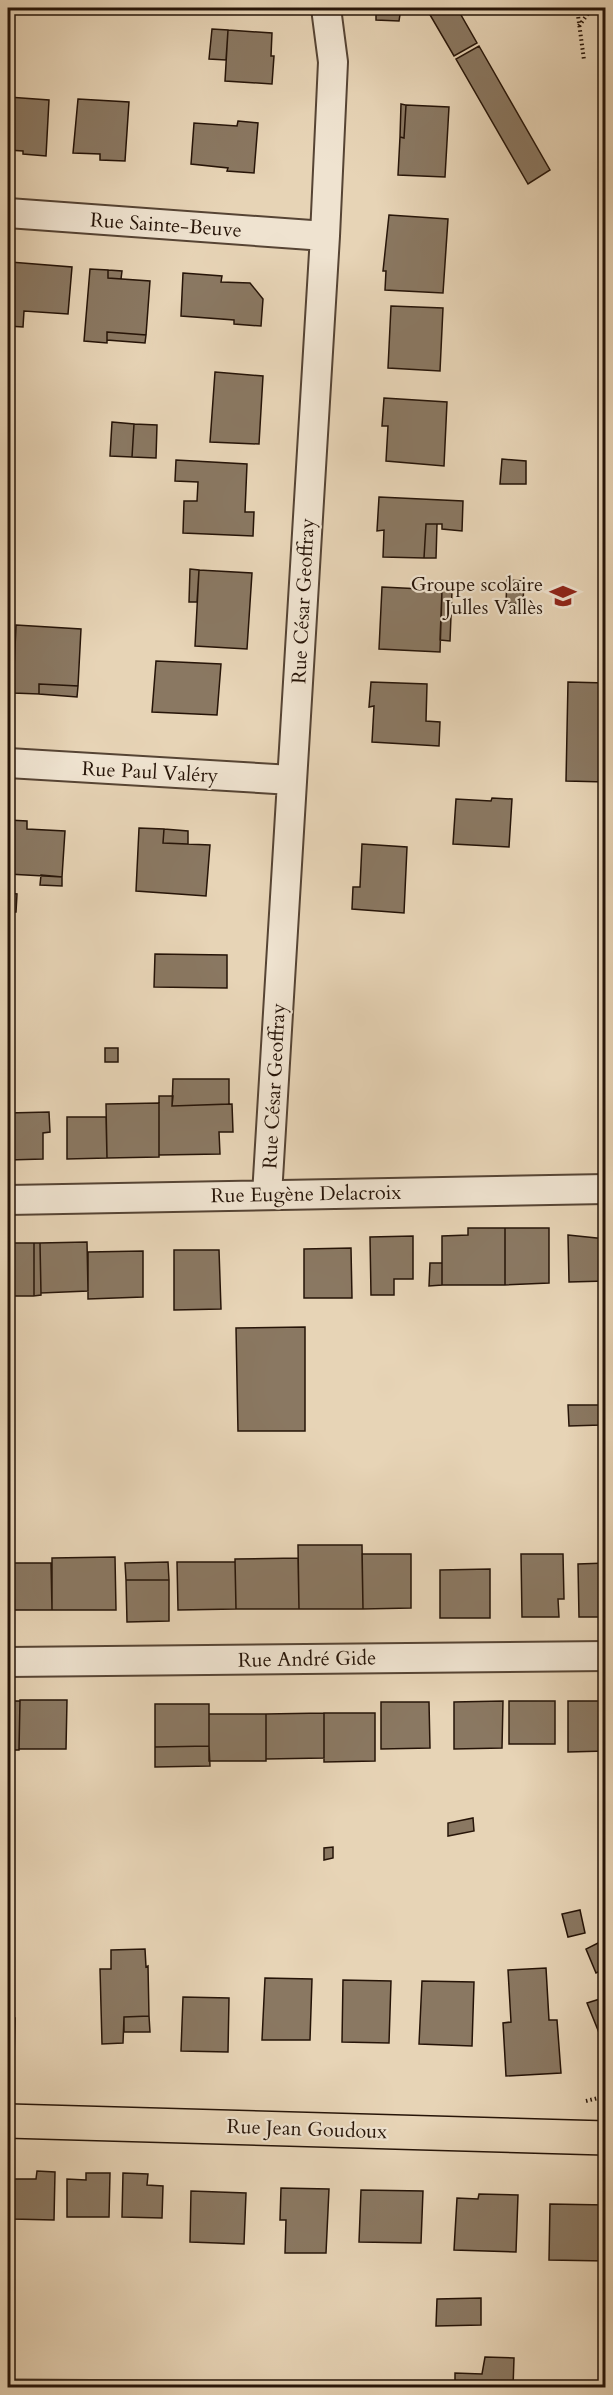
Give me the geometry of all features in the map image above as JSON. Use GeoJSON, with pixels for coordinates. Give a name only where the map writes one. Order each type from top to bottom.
{"type":"FeatureCollection","features":[{"type":"Feature","properties":{"kind":"main road","name":"Rue Jean Goudoux"},"geometry":{"type":"LineString","coordinates":[[8,2121],[606,2138]]}},
{"type":"Feature","properties":{"kind":"street","name":"Rue César Geoffray"},"geometry":{"type":"LineString","coordinates":[[267,1195],[325,236],[333,62],[326,8]]}},
{"type":"Feature","properties":{"kind":"street","name":"Rue Sainte-Beuve"},"geometry":{"type":"LineString","coordinates":[[8,213],[325,236]]}},
{"type":"Feature","properties":{"kind":"street","name":"Rue Paul Valéry"},"geometry":{"type":"LineString","coordinates":[[8,763],[292,780]]}},
{"type":"Feature","properties":{"kind":"street","name":"Rue Eugène Delacroix"},"geometry":{"type":"LineString","coordinates":[[8,1200],[606,1189]]}},
{"type":"Feature","properties":{"kind":"street","name":"Rue André Gide"},"geometry":{"type":"LineString","coordinates":[[8,1662],[606,1656]]}},
{"type":"Feature","properties":{"kind":"path"},"geometry":{"type":"LineString","coordinates":[[577,8],[584,60]]}},
{"type":"Feature","properties":{"kind":"path"},"geometry":{"type":"LineString","coordinates":[[579,27],[591,8]]}},
{"type":"Feature","properties":{"kind":"shaded area"},"geometry":{"type":"Polygon","coordinates":[[[8,2379],[326,2382],[327,2387],[8,2388],[8,2379]]]}},
{"type":"Feature","properties":{"kind":"building"},"geometry":{"type":"Polygon","coordinates":[[[376,8],[401,8],[399,21],[376,20],[376,8]]]}},
{"type":"Feature","properties":{"kind":"building"},"geometry":{"type":"Polygon","coordinates":[[[426,8],[457,8],[477,43],[454,56],[426,8]]]}},
{"type":"Feature","properties":{"kind":"building"},"geometry":{"type":"Polygon","coordinates":[[[212,29],[228,30],[226,60],[209,59],[212,29]]]}},
{"type":"Feature","properties":{"kind":"building"},"geometry":{"type":"Polygon","coordinates":[[[228,30],[272,33],[271,56],[274,56],[272,84],[225,81],[228,30]]]}},
{"type":"Feature","properties":{"kind":"building"},"geometry":{"type":"Polygon","coordinates":[[[479,46],[550,170],[528,184],[456,59],[479,46]]]}},
{"type":"Feature","properties":{"kind":"building"},"geometry":{"type":"Polygon","coordinates":[[[8,97],[49,100],[46,156],[8,150],[8,97]]]}},
{"type":"Feature","properties":{"kind":"building"},"geometry":{"type":"Polygon","coordinates":[[[78,99],[129,102],[125,161],[100,160],[100,154],[73,153],[78,99]]]}},
{"type":"Feature","properties":{"kind":"building"},"geometry":{"type":"Polygon","coordinates":[[[401,104],[406,105],[404,138],[400,137],[401,104]]]}},
{"type":"Feature","properties":{"kind":"building"},"geometry":{"type":"Polygon","coordinates":[[[406,105],[449,107],[445,177],[398,175],[400,137],[404,138],[406,105]]]}},
{"type":"Feature","properties":{"kind":"building"},"geometry":{"type":"Polygon","coordinates":[[[238,121],[258,123],[254,173],[227,171],[228,168],[191,164],[194,123],[237,126],[238,121]]]}},
{"type":"Feature","properties":{"kind":"building"},"geometry":{"type":"Polygon","coordinates":[[[389,215],[448,219],[443,293],[385,290],[386,271],[383,271],[389,215]]]}},
{"type":"Feature","properties":{"kind":"building"},"geometry":{"type":"Polygon","coordinates":[[[10,262],[72,267],[68,314],[24,311],[23,327],[8,326],[10,262]]]}},
{"type":"Feature","properties":{"kind":"building"},"geometry":{"type":"Polygon","coordinates":[[[90,269],[108,270],[108,278],[150,281],[146,335],[107,332],[107,343],[84,341],[90,269]]]}},
{"type":"Feature","properties":{"kind":"building"},"geometry":{"type":"Polygon","coordinates":[[[108,270],[122,271],[121,279],[108,278],[108,270]]]}},
{"type":"Feature","properties":{"kind":"building"},"geometry":{"type":"Polygon","coordinates":[[[183,273],[222,276],[221,282],[250,283],[263,299],[261,326],[234,324],[234,320],[181,316],[183,273]]]}},
{"type":"Feature","properties":{"kind":"building"},"geometry":{"type":"Polygon","coordinates":[[[391,306],[443,308],[440,371],[388,368],[391,306]]]}},
{"type":"Feature","properties":{"kind":"building"},"geometry":{"type":"Polygon","coordinates":[[[107,332],[146,335],[145,343],[107,340],[107,332]]]}},
{"type":"Feature","properties":{"kind":"building"},"geometry":{"type":"Polygon","coordinates":[[[215,372],[263,376],[259,444],[210,442],[215,372]]]}},
{"type":"Feature","properties":{"kind":"building"},"geometry":{"type":"Polygon","coordinates":[[[384,398],[447,402],[444,466],[386,461],[388,426],[382,426],[384,398]]]}},
{"type":"Feature","properties":{"kind":"building"},"geometry":{"type":"Polygon","coordinates":[[[112,422],[134,424],[132,457],[110,456],[112,422]]]}},
{"type":"Feature","properties":{"kind":"building"},"geometry":{"type":"Polygon","coordinates":[[[134,424],[157,425],[156,458],[132,457],[134,424]]]}},
{"type":"Feature","properties":{"kind":"building"},"geometry":{"type":"Polygon","coordinates":[[[502,459],[526,461],[526,484],[500,484],[502,459]]]}},
{"type":"Feature","properties":{"kind":"building"},"geometry":{"type":"Polygon","coordinates":[[[176,460],[247,464],[245,512],[254,512],[253,536],[183,533],[184,501],[197,501],[198,482],[175,481],[176,460]]]}},
{"type":"Feature","properties":{"kind":"building"},"geometry":{"type":"Polygon","coordinates":[[[379,497],[463,501],[462,531],[442,529],[442,524],[426,524],[424,558],[383,557],[384,530],[377,531],[379,497]]]}},
{"type":"Feature","properties":{"kind":"building"},"geometry":{"type":"Polygon","coordinates":[[[426,524],[437,524],[436,558],[424,558],[426,524]]]}},
{"type":"Feature","properties":{"kind":"building"},"geometry":{"type":"Polygon","coordinates":[[[190,569],[199,570],[197,602],[189,602],[190,569]]]}},
{"type":"Feature","properties":{"kind":"building"},"geometry":{"type":"Polygon","coordinates":[[[199,570],[252,573],[247,649],[195,646],[199,570]]]}},
{"type":"Feature","properties":{"kind":"building"},"geometry":{"type":"Polygon","coordinates":[[[507,580],[524,581],[523,604],[506,603],[507,580]]]}},
{"type":"Feature","properties":{"kind":"building"},"geometry":{"type":"Polygon","coordinates":[[[382,587],[442,590],[440,652],[379,649],[382,587]]]}},
{"type":"Feature","properties":{"kind":"building"},"geometry":{"type":"Polygon","coordinates":[[[442,590],[452,591],[450,641],[440,640],[442,590]]]}},
{"type":"Feature","properties":{"kind":"building"},"geometry":{"type":"Polygon","coordinates":[[[16,625],[81,629],[78,686],[39,684],[39,694],[13,693],[16,625]]]}},
{"type":"Feature","properties":{"kind":"building"},"geometry":{"type":"Polygon","coordinates":[[[156,661],[221,664],[217,715],[152,712],[156,661]]]}},
{"type":"Feature","properties":{"kind":"building"},"geometry":{"type":"Polygon","coordinates":[[[371,682],[427,684],[426,721],[440,722],[439,746],[372,742],[374,706],[369,707],[371,682]]]}},
{"type":"Feature","properties":{"kind":"building"},"geometry":{"type":"Polygon","coordinates":[[[568,682],[606,683],[606,782],[566,781],[568,682]]]}},
{"type":"Feature","properties":{"kind":"building"},"geometry":{"type":"Polygon","coordinates":[[[39,684],[78,686],[77,697],[39,694],[39,684]]]}},
{"type":"Feature","properties":{"kind":"building"},"geometry":{"type":"Polygon","coordinates":[[[492,798],[512,799],[509,847],[453,844],[456,799],[491,801],[492,798]]]}},
{"type":"Feature","properties":{"kind":"building"},"geometry":{"type":"Polygon","coordinates":[[[8,820],[27,821],[27,829],[65,831],[62,877],[8,874],[8,820]]]}},
{"type":"Feature","properties":{"kind":"building"},"geometry":{"type":"Polygon","coordinates":[[[139,828],[164,829],[163,843],[210,845],[206,896],[136,891],[139,828]]]}},
{"type":"Feature","properties":{"kind":"building"},"geometry":{"type":"Polygon","coordinates":[[[164,829],[188,831],[188,844],[163,843],[164,829]]]}},
{"type":"Feature","properties":{"kind":"building"},"geometry":{"type":"Polygon","coordinates":[[[362,844],[407,847],[404,913],[352,909],[353,887],[360,887],[362,844]]]}},
{"type":"Feature","properties":{"kind":"building"},"geometry":{"type":"Polygon","coordinates":[[[41,875],[62,877],[62,886],[40,885],[41,875]]]}},
{"type":"Feature","properties":{"kind":"building"},"geometry":{"type":"Polygon","coordinates":[[[9,893],[17,894],[16,912],[8,912],[9,893]]]}},
{"type":"Feature","properties":{"kind":"building"},"geometry":{"type":"Polygon","coordinates":[[[155,954],[227,955],[227,988],[154,987],[155,954]]]}},
{"type":"Feature","properties":{"kind":"building"},"geometry":{"type":"Polygon","coordinates":[[[105,1048],[118,1048],[118,1062],[105,1062],[105,1048]]]}},
{"type":"Feature","properties":{"kind":"building"},"geometry":{"type":"Polygon","coordinates":[[[173,1079],[229,1079],[229,1104],[172,1106],[173,1079]]]}},
{"type":"Feature","properties":{"kind":"building"},"geometry":{"type":"Polygon","coordinates":[[[159,1096],[173,1096],[172,1106],[232,1104],[233,1132],[219,1132],[220,1154],[159,1155],[159,1096]]]}},
{"type":"Feature","properties":{"kind":"building"},"geometry":{"type":"Polygon","coordinates":[[[159,1103],[159,1157],[107,1158],[106,1104],[159,1103]]]}},
{"type":"Feature","properties":{"kind":"building"},"geometry":{"type":"Polygon","coordinates":[[[49,1112],[50,1132],[43,1133],[43,1159],[8,1160],[8,1113],[49,1112]]]}},
{"type":"Feature","properties":{"kind":"building"},"geometry":{"type":"Polygon","coordinates":[[[67,1117],[106,1117],[107,1158],[67,1159],[67,1117]]]}},
{"type":"Feature","properties":{"kind":"building"},"geometry":{"type":"Polygon","coordinates":[[[468,1228],[505,1228],[505,1285],[442,1285],[442,1236],[468,1235],[468,1228]]]}},
{"type":"Feature","properties":{"kind":"building"},"geometry":{"type":"Polygon","coordinates":[[[505,1228],[549,1228],[549,1283],[505,1285],[505,1228]]]}},
{"type":"Feature","properties":{"kind":"building"},"geometry":{"type":"Polygon","coordinates":[[[568,1235],[606,1239],[606,1281],[569,1282],[568,1235]]]}},
{"type":"Feature","properties":{"kind":"building"},"geometry":{"type":"Polygon","coordinates":[[[413,1236],[413,1279],[394,1279],[394,1295],[371,1295],[370,1237],[413,1236]]]}},
{"type":"Feature","properties":{"kind":"building"},"geometry":{"type":"Polygon","coordinates":[[[87,1242],[88,1291],[41,1293],[40,1243],[87,1242]]]}},
{"type":"Feature","properties":{"kind":"building"},"geometry":{"type":"Polygon","coordinates":[[[8,1243],[34,1243],[34,1296],[8,1296],[8,1243]]]}},
{"type":"Feature","properties":{"kind":"building"},"geometry":{"type":"Polygon","coordinates":[[[34,1243],[40,1243],[41,1295],[34,1296],[34,1243]]]}},
{"type":"Feature","properties":{"kind":"building"},"geometry":{"type":"Polygon","coordinates":[[[351,1248],[352,1298],[304,1298],[304,1249],[351,1248]]]}},
{"type":"Feature","properties":{"kind":"building"},"geometry":{"type":"Polygon","coordinates":[[[174,1250],[219,1250],[221,1309],[174,1310],[174,1250]]]}},
{"type":"Feature","properties":{"kind":"building"},"geometry":{"type":"Polygon","coordinates":[[[143,1251],[143,1297],[88,1299],[88,1252],[143,1251]]]}},
{"type":"Feature","properties":{"kind":"building"},"geometry":{"type":"Polygon","coordinates":[[[430,1263],[442,1263],[442,1285],[429,1286],[430,1263]]]}},
{"type":"Feature","properties":{"kind":"building"},"geometry":{"type":"Polygon","coordinates":[[[305,1327],[305,1431],[238,1431],[236,1328],[305,1327]]]}},
{"type":"Feature","properties":{"kind":"building"},"geometry":{"type":"Polygon","coordinates":[[[568,1405],[601,1405],[601,1425],[569,1426],[568,1405]]]}},
{"type":"Feature","properties":{"kind":"building"},"geometry":{"type":"Polygon","coordinates":[[[298,1545],[362,1545],[363,1609],[299,1609],[298,1545]]]}},
{"type":"Feature","properties":{"kind":"building"},"geometry":{"type":"Polygon","coordinates":[[[362,1554],[411,1554],[411,1608],[363,1609],[362,1554]]]}},
{"type":"Feature","properties":{"kind":"building"},"geometry":{"type":"Polygon","coordinates":[[[521,1554],[563,1554],[564,1599],[558,1599],[559,1617],[522,1617],[521,1554]]]}},
{"type":"Feature","properties":{"kind":"building"},"geometry":{"type":"Polygon","coordinates":[[[115,1557],[116,1610],[52,1610],[52,1558],[115,1557]]]}},
{"type":"Feature","properties":{"kind":"building"},"geometry":{"type":"Polygon","coordinates":[[[298,1558],[299,1609],[236,1609],[235,1559],[298,1558]]]}},
{"type":"Feature","properties":{"kind":"building"},"geometry":{"type":"Polygon","coordinates":[[[168,1562],[169,1580],[126,1580],[125,1563],[168,1562]]]}},
{"type":"Feature","properties":{"kind":"building"},"geometry":{"type":"Polygon","coordinates":[[[177,1562],[235,1562],[236,1609],[178,1610],[177,1562]]]}},
{"type":"Feature","properties":{"kind":"building"},"geometry":{"type":"Polygon","coordinates":[[[8,1563],[51,1563],[52,1610],[8,1610],[8,1563]]]}},
{"type":"Feature","properties":{"kind":"building"},"geometry":{"type":"Polygon","coordinates":[[[606,1563],[606,1617],[579,1617],[578,1564],[606,1563]]]}},
{"type":"Feature","properties":{"kind":"building"},"geometry":{"type":"Polygon","coordinates":[[[490,1569],[490,1618],[440,1618],[440,1570],[490,1569]]]}},
{"type":"Feature","properties":{"kind":"building"},"geometry":{"type":"Polygon","coordinates":[[[126,1580],[169,1580],[169,1621],[127,1622],[126,1580]]]}},
{"type":"Feature","properties":{"kind":"building"},"geometry":{"type":"Polygon","coordinates":[[[20,1700],[67,1700],[66,1749],[19,1749],[20,1700]]]}},
{"type":"Feature","properties":{"kind":"building"},"geometry":{"type":"Polygon","coordinates":[[[8,1701],[20,1701],[19,1750],[8,1750],[8,1701]]]}},
{"type":"Feature","properties":{"kind":"building"},"geometry":{"type":"Polygon","coordinates":[[[503,1701],[502,1748],[454,1749],[454,1702],[503,1701]]]}},
{"type":"Feature","properties":{"kind":"building"},"geometry":{"type":"Polygon","coordinates":[[[509,1701],[555,1701],[555,1744],[509,1744],[509,1701]]]}},
{"type":"Feature","properties":{"kind":"building"},"geometry":{"type":"Polygon","coordinates":[[[568,1701],[606,1701],[606,1751],[568,1752],[568,1701]]]}},
{"type":"Feature","properties":{"kind":"building"},"geometry":{"type":"Polygon","coordinates":[[[381,1702],[429,1702],[430,1748],[381,1749],[381,1702]]]}},
{"type":"Feature","properties":{"kind":"building"},"geometry":{"type":"Polygon","coordinates":[[[155,1704],[209,1704],[209,1746],[155,1747],[155,1704]]]}},
{"type":"Feature","properties":{"kind":"building"},"geometry":{"type":"Polygon","coordinates":[[[324,1713],[324,1758],[266,1759],[266,1714],[324,1713]]]}},
{"type":"Feature","properties":{"kind":"building"},"geometry":{"type":"Polygon","coordinates":[[[324,1713],[375,1713],[375,1761],[324,1762],[324,1713]]]}},
{"type":"Feature","properties":{"kind":"building"},"geometry":{"type":"Polygon","coordinates":[[[209,1714],[266,1714],[266,1761],[209,1761],[209,1714]]]}},
{"type":"Feature","properties":{"kind":"building"},"geometry":{"type":"Polygon","coordinates":[[[209,1746],[210,1766],[155,1767],[155,1747],[209,1746]]]}},
{"type":"Feature","properties":{"kind":"building"},"geometry":{"type":"Polygon","coordinates":[[[473,1818],[474,1831],[448,1836],[448,1823],[473,1818]]]}},
{"type":"Feature","properties":{"kind":"building"},"geometry":{"type":"Polygon","coordinates":[[[333,1847],[333,1858],[324,1860],[324,1848],[333,1847]]]}},
{"type":"Feature","properties":{"kind":"building"},"geometry":{"type":"Polygon","coordinates":[[[580,1910],[585,1933],[568,1937],[562,1914],[580,1910]]]}},
{"type":"Feature","properties":{"kind":"building"},"geometry":{"type":"Polygon","coordinates":[[[600,1942],[606,1951],[606,1968],[596,1973],[586,1949],[600,1942]]]}},
{"type":"Feature","properties":{"kind":"building"},"geometry":{"type":"Polygon","coordinates":[[[145,1949],[146,1967],[148,1966],[149,2016],[124,2017],[123,2043],[102,2044],[100,1969],[111,1969],[111,1950],[145,1949]]]}},
{"type":"Feature","properties":{"kind":"building"},"geometry":{"type":"Polygon","coordinates":[[[546,1968],[549,2020],[557,2020],[561,2073],[506,2076],[503,2023],[511,2022],[508,1970],[546,1968]]]}},
{"type":"Feature","properties":{"kind":"building"},"geometry":{"type":"Polygon","coordinates":[[[265,1978],[312,1979],[310,2040],[262,2040],[265,1978]]]}},
{"type":"Feature","properties":{"kind":"building"},"geometry":{"type":"Polygon","coordinates":[[[343,1980],[391,1981],[389,2043],[342,2042],[343,1980]]]}},
{"type":"Feature","properties":{"kind":"building"},"geometry":{"type":"Polygon","coordinates":[[[422,1981],[474,1982],[472,2046],[419,2044],[422,1981]]]}},
{"type":"Feature","properties":{"kind":"building"},"geometry":{"type":"Polygon","coordinates":[[[183,1997],[229,1998],[228,2052],[181,2051],[183,1997]]]}},
{"type":"Feature","properties":{"kind":"building"},"geometry":{"type":"Polygon","coordinates":[[[606,1997],[606,2050],[587,2003],[606,1997]]]}},
{"type":"Feature","properties":{"kind":"building"},"geometry":{"type":"Polygon","coordinates":[[[149,2016],[150,2032],[124,2032],[124,2017],[149,2016]]]}},
{"type":"Feature","properties":{"kind":"building"},"geometry":{"type":"Polygon","coordinates":[[[8,2018],[15,2018],[14,2063],[8,2063],[8,2018]]]}},
{"type":"Feature","properties":{"kind":"building"},"geometry":{"type":"Polygon","coordinates":[[[37,2171],[55,2172],[54,2220],[12,2219],[13,2179],[36,2179],[37,2171]]]}},
{"type":"Feature","properties":{"kind":"building"},"geometry":{"type":"Polygon","coordinates":[[[86,2173],[110,2173],[109,2217],[67,2217],[67,2179],[86,2180],[86,2173]]]}},
{"type":"Feature","properties":{"kind":"building"},"geometry":{"type":"Polygon","coordinates":[[[123,2173],[148,2174],[147,2185],[163,2186],[162,2218],[122,2217],[123,2173]]]}},
{"type":"Feature","properties":{"kind":"building"},"geometry":{"type":"Polygon","coordinates":[[[281,2188],[329,2189],[326,2253],[285,2253],[286,2220],[280,2220],[281,2188]]]}},
{"type":"Feature","properties":{"kind":"building"},"geometry":{"type":"Polygon","coordinates":[[[361,2190],[423,2191],[421,2243],[359,2242],[361,2190]]]}},
{"type":"Feature","properties":{"kind":"building"},"geometry":{"type":"Polygon","coordinates":[[[191,2191],[246,2193],[244,2244],[190,2242],[191,2191]]]}},
{"type":"Feature","properties":{"kind":"building"},"geometry":{"type":"Polygon","coordinates":[[[479,2194],[518,2195],[516,2252],[454,2250],[457,2198],[478,2199],[479,2194]]]}},
{"type":"Feature","properties":{"kind":"building"},"geometry":{"type":"Polygon","coordinates":[[[550,2204],[606,2205],[606,2261],[549,2260],[550,2204]]]}},
{"type":"Feature","properties":{"kind":"building"},"geometry":{"type":"Polygon","coordinates":[[[481,2298],[481,2325],[436,2326],[437,2299],[481,2298]]]}},
{"type":"Feature","properties":{"kind":"building"},"geometry":{"type":"Polygon","coordinates":[[[485,2357],[514,2358],[513,2388],[455,2388],[455,2373],[482,2374],[485,2357]]]}},
{"type":"Feature","properties":{"kind":"place","name":"Groupe scolaire Julles Vallès"},"geometry":{"type":"Point","coordinates":[563,596]}}]}
